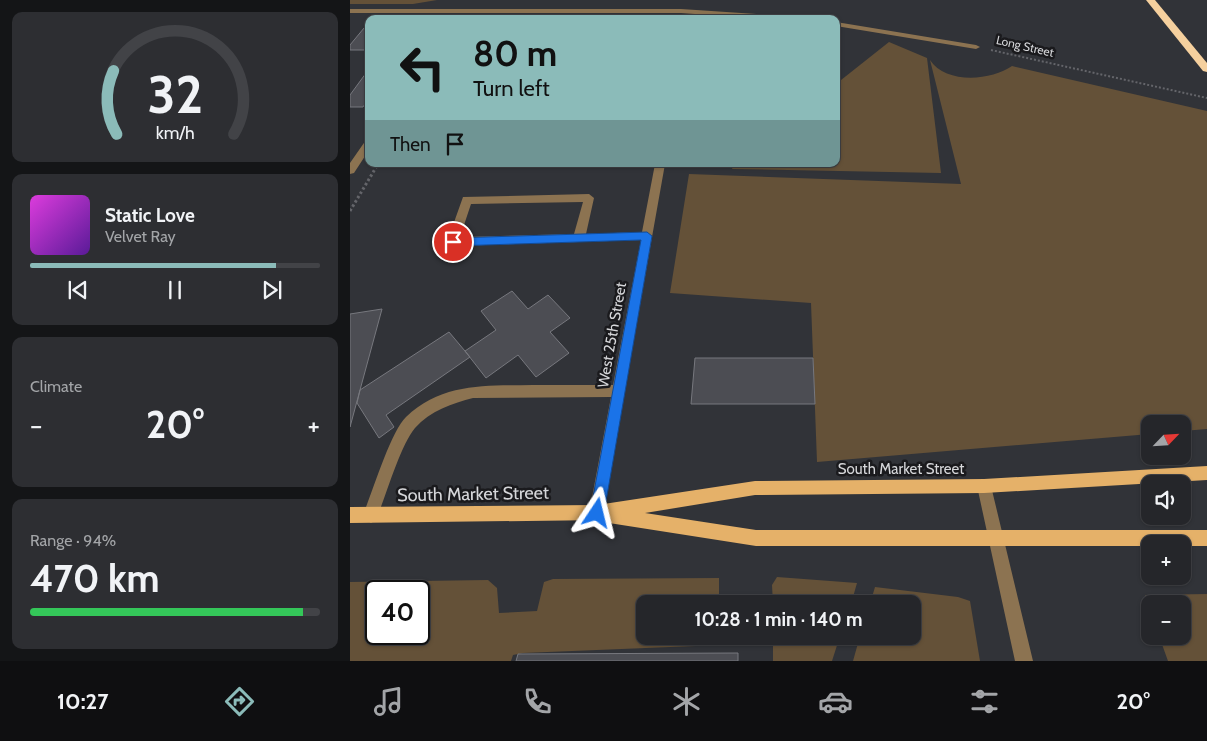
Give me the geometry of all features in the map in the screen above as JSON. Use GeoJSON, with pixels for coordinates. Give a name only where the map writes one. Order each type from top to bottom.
{"type":"FeatureCollection","features":[{"type":"Feature","properties":{"kind":"highway"},"geometry":{"type":"LineString","coordinates":[[1150,0],[1207,69]]}},
{"type":"Feature","properties":{"kind":"main road","name":"South Market Street"},"geometry":{"type":"LineString","coordinates":[[350,515],[597,513],[755,488],[984,486],[1207,473]]}},
{"type":"Feature","properties":{"kind":"main road","name":"South Market Street"},"geometry":{"type":"LineString","coordinates":[[597,513],[756,538],[1207,538]]}},
{"type":"Feature","properties":{"kind":"street"},"geometry":{"type":"LineString","coordinates":[[350,11],[453,10],[680,15],[683,0]]}},
{"type":"Feature","properties":{"kind":"street"},"geometry":{"type":"LineString","coordinates":[[450,15],[458,2]]}},
{"type":"Feature","properties":{"kind":"street","name":"Long Street"},"geometry":{"type":"LineString","coordinates":[[840,25],[976,47]]}},
{"type":"Feature","properties":{"kind":"street"},"geometry":{"type":"LineString","coordinates":[[350,171],[354,160],[365,147]]}},
{"type":"Feature","properties":{"kind":"street","name":"West 25th Street"},"geometry":{"type":"LineString","coordinates":[[597,513],[659,167]]}},
{"type":"Feature","properties":{"kind":"street"},"geometry":{"type":"LineString","coordinates":[[579,238],[589,198],[467,200],[453,242],[647,236]]}},
{"type":"Feature","properties":{"kind":"street"},"geometry":{"type":"LineString","coordinates":[[371,515],[402,435],[411,422],[434,405],[449,398],[473,392],[619,391]]}},
{"type":"Feature","properties":{"kind":"street"},"geometry":{"type":"LineString","coordinates":[[984,486],[1024,661]]}},
{"type":"Feature","properties":{"kind":"path","name":"Long Street"},"geometry":{"type":"LineString","coordinates":[[976,47],[1207,98]]}},
{"type":"Feature","properties":{"kind":"path"},"geometry":{"type":"LineString","coordinates":[[350,211],[376,167]]}},
{"type":"Feature","properties":{"kind":"shaded area"},"geometry":{"type":"Polygon","coordinates":[[[350,0],[437,0],[413,4],[350,4],[350,0]]]}},
{"type":"Feature","properties":{"kind":"shaded area"},"geometry":{"type":"Polygon","coordinates":[[[889,42],[927,58],[941,173],[732,169],[733,167],[840,167],[840,81],[889,42]]]}},
{"type":"Feature","properties":{"kind":"shaded area"},"geometry":{"type":"Polygon","coordinates":[[[930,60],[937,68],[957,76],[969,78],[992,75],[1012,66],[1207,111],[1207,429],[1191,430],[1191,415],[1141,415],[1141,435],[817,462],[811,303],[670,293],[689,174],[961,184],[930,60]]]}},
{"type":"Feature","properties":{"kind":"shaded area"},"geometry":{"type":"Polygon","coordinates":[[[777,577],[857,583],[854,595],[773,595],[772,585],[777,577]]]}},
{"type":"Feature","properties":{"kind":"shaded area"},"geometry":{"type":"Polygon","coordinates":[[[719,578],[719,595],[636,595],[636,645],[720,645],[523,653],[513,655],[511,661],[350,661],[350,582],[365,582],[365,645],[430,645],[430,581],[488,580],[497,588],[499,613],[537,611],[544,582],[553,579],[719,578]]]}},
{"type":"Feature","properties":{"kind":"shaded area"},"geometry":{"type":"Polygon","coordinates":[[[875,587],[958,597],[970,601],[980,661],[853,661],[857,645],[921,645],[921,595],[873,595],[875,587]]]}},
{"type":"Feature","properties":{"kind":"shaded area"},"geometry":{"type":"Polygon","coordinates":[[[1207,594],[1207,661],[1168,661],[1162,645],[1191,645],[1191,595],[1145,595],[1207,594]]]}},
{"type":"Feature","properties":{"kind":"shaded area"},"geometry":{"type":"Polygon","coordinates":[[[773,645],[837,645],[832,661],[773,661],[773,645]]]}},
{"type":"Feature","properties":{"kind":"building"},"geometry":{"type":"Polygon","coordinates":[[[365,27],[365,50],[350,50],[350,45],[365,27]]]}},
{"type":"Feature","properties":{"kind":"building"},"geometry":{"type":"Polygon","coordinates":[[[365,74],[365,104],[363,107],[350,107],[350,95],[365,74]]]}},
{"type":"Feature","properties":{"kind":"building"},"geometry":{"type":"Polygon","coordinates":[[[512,291],[528,309],[548,295],[570,318],[550,332],[569,353],[536,377],[518,355],[486,378],[465,351],[496,330],[481,311],[512,291]]]}},
{"type":"Feature","properties":{"kind":"building"},"geometry":{"type":"Polygon","coordinates":[[[382,309],[360,390],[350,427],[350,314],[382,309]]]}},
{"type":"Feature","properties":{"kind":"building"},"geometry":{"type":"Polygon","coordinates":[[[449,332],[470,357],[386,415],[394,427],[379,438],[357,403],[360,390],[449,332]]]}},
{"type":"Feature","properties":{"kind":"building"},"geometry":{"type":"Polygon","coordinates":[[[695,358],[813,358],[815,404],[691,404],[695,358]]]}},
{"type":"Feature","properties":{"kind":"building"},"geometry":{"type":"Polygon","coordinates":[[[738,653],[738,661],[516,661],[518,654],[738,653]]]}},
{"type":"Feature","properties":{"kind":"route"},"geometry":{"type":"LineString","coordinates":[[453,242],[647,236],[597,513]]}}]}
